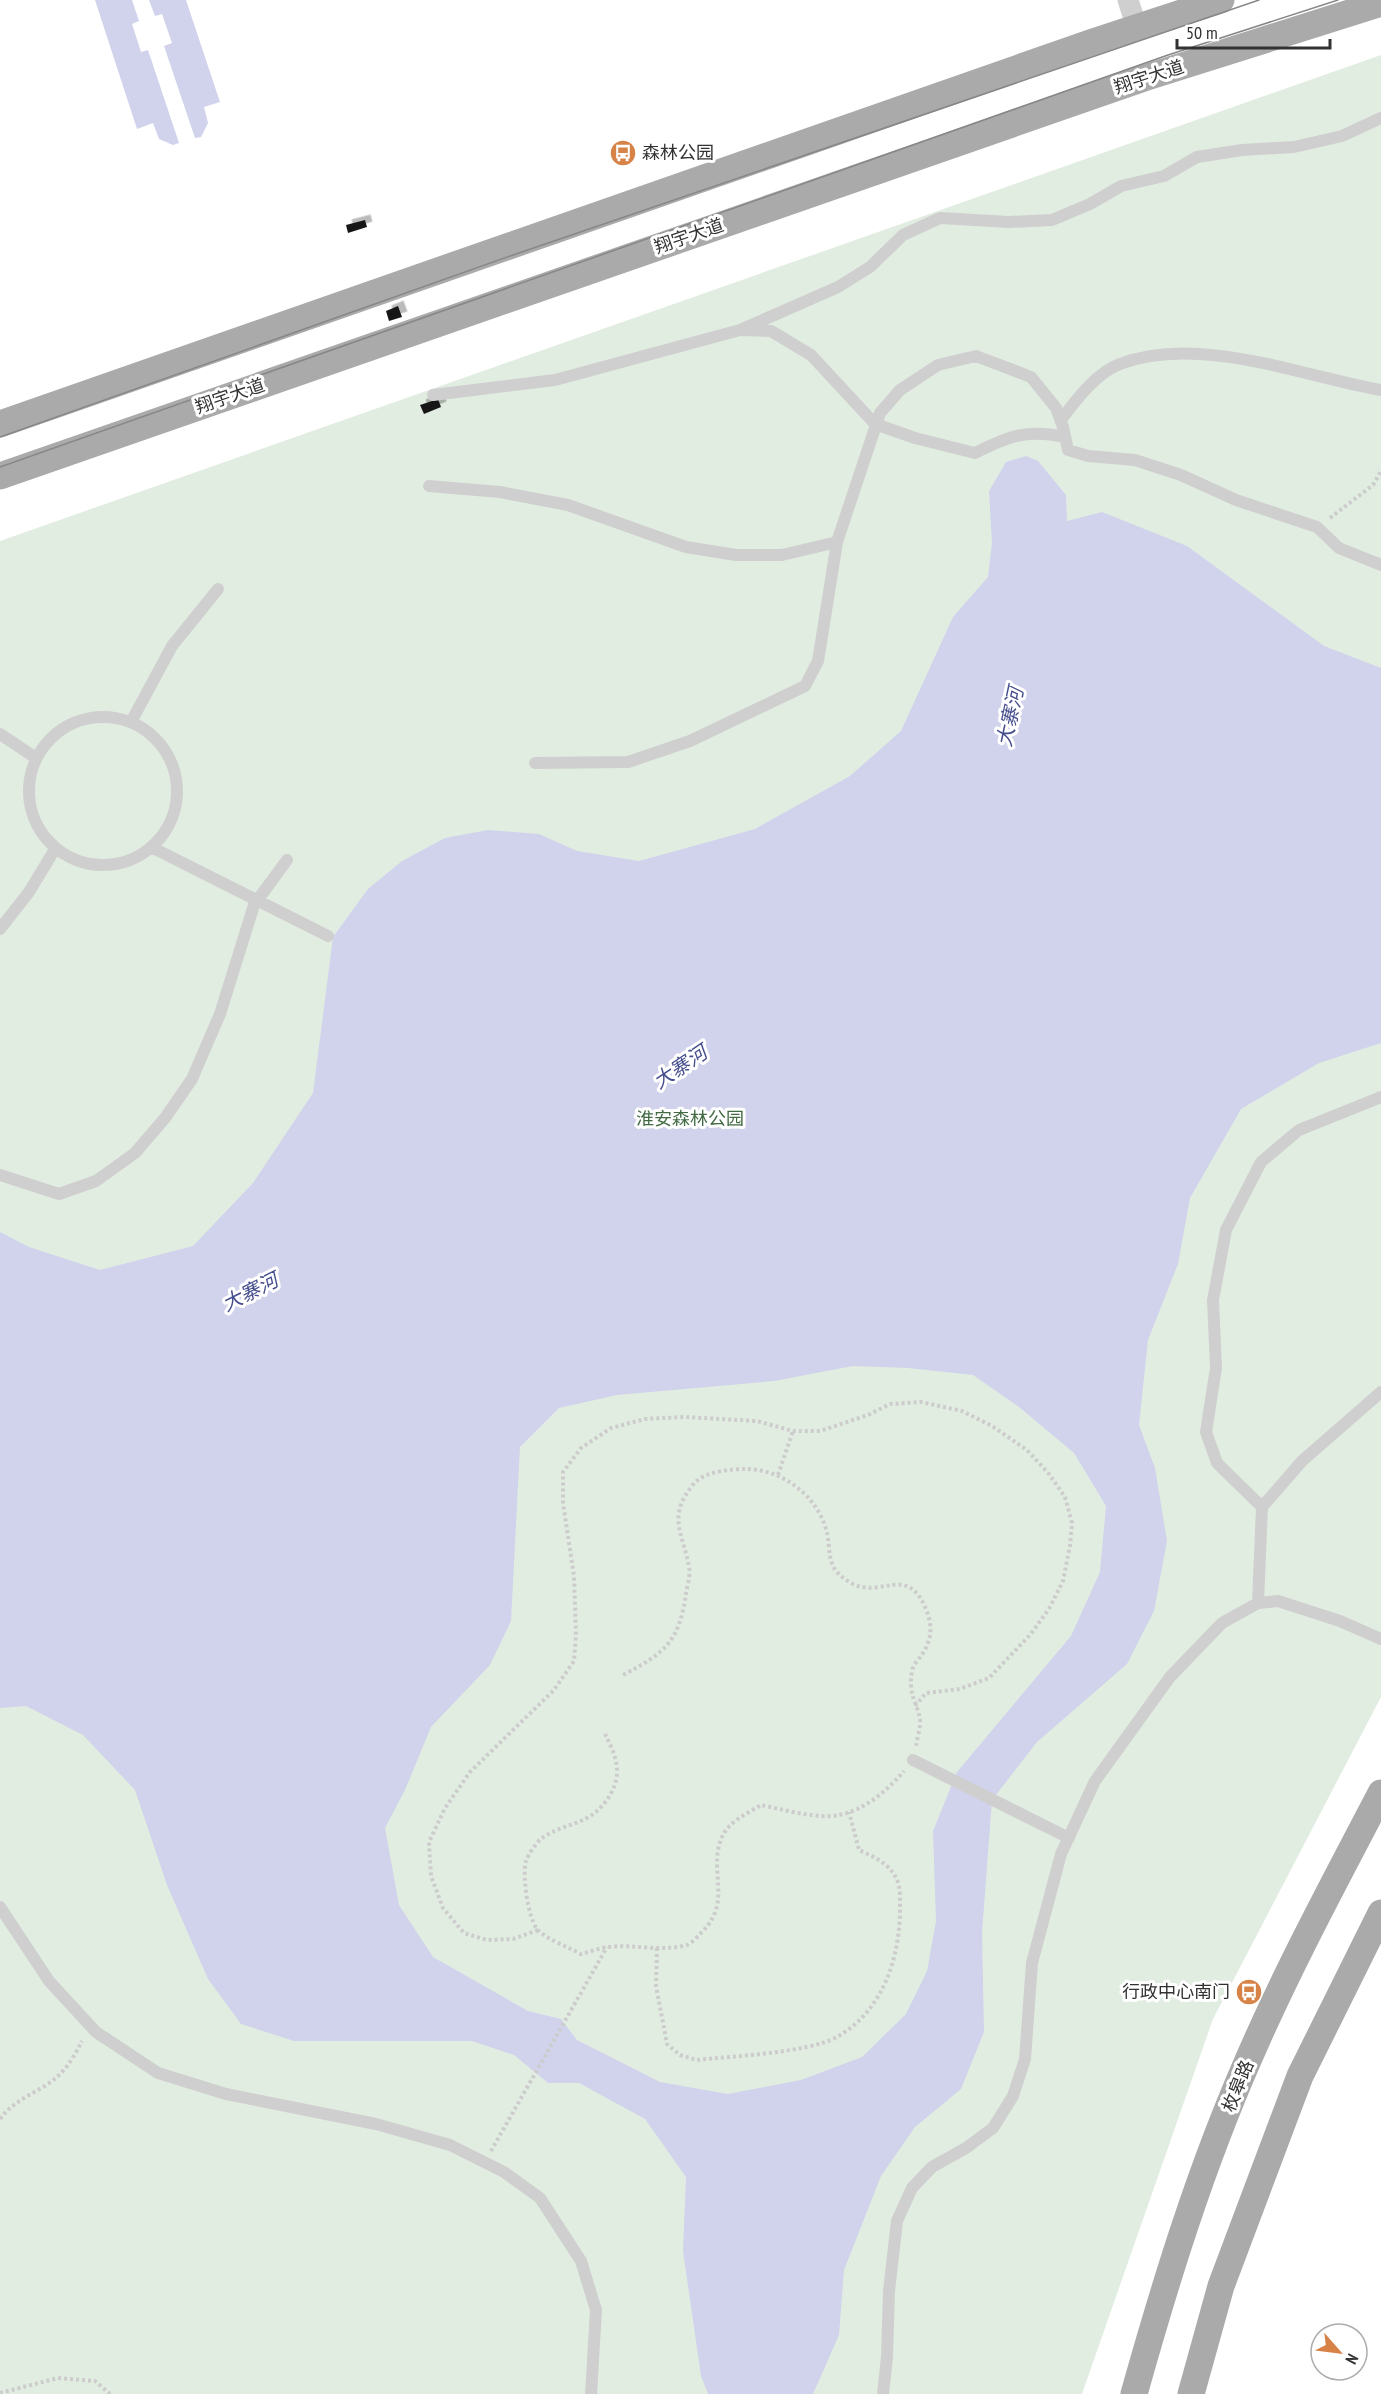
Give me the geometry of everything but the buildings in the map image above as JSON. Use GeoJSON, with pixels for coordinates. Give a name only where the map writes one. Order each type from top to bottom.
{"type":"FeatureCollection","features":[{"type":"Feature","properties":{"kind":"main road"},"geometry":{"type":"LineString","coordinates":[[0,424],[1221,0]]}},
{"type":"Feature","properties":{"kind":"main road","name":"翔宇大道"},"geometry":{"type":"LineString","coordinates":[[0,476],[1144,78],[1381,3]]}},
{"type":"Feature","properties":{"kind":"main road","name":"枚皋路"},"geometry":{"type":"LineString","coordinates":[[1134,2394],[1169,2272],[1209,2157],[1249,2058],[1309,1930],[1381,1793]]}},
{"type":"Feature","properties":{"kind":"main road"},"geometry":{"type":"LineString","coordinates":[[1191,2394],[1221,2286],[1300,2076],[1381,1913]]}},
{"type":"Feature","properties":{"kind":"street"},"geometry":{"type":"LineString","coordinates":[[1128,0],[1137,28]]}},
{"type":"Feature","properties":{"kind":"street"},"geometry":{"type":"LineString","coordinates":[[433,395],[555,380],[740,330],[838,287],[870,267],[903,235],[940,218],[1009,222],[1052,220],[1090,204],[1121,186],[1164,176],[1197,157],[1242,150],[1294,147],[1342,136],[1381,118]]}},
{"type":"Feature","properties":{"kind":"street"},"geometry":{"type":"LineString","coordinates":[[740,330],[771,331],[811,355],[875,424],[915,438],[975,453],[1006,437],[1041,432],[1065,437]]}},
{"type":"Feature","properties":{"kind":"street"},"geometry":{"type":"LineString","coordinates":[[1061,420],[1083,391],[1118,364],[1157,355],[1205,353],[1381,390]]}},
{"type":"Feature","properties":{"kind":"street"},"geometry":{"type":"LineString","coordinates":[[535,763],[628,762],[690,741],[805,686],[818,661],[837,542],[880,413],[900,390],[938,365],[976,356],[1031,377],[1056,408],[1068,450],[1088,456],[1135,460],[1180,475],[1236,500],[1317,527],[1339,548],[1381,565]]}},
{"type":"Feature","properties":{"kind":"street"},"geometry":{"type":"LineString","coordinates":[[429,486],[500,492],[568,505],[686,547],[736,555],[782,555],[837,542]]}},
{"type":"Feature","properties":{"kind":"street"},"geometry":{"type":"LineString","coordinates":[[131,722],[172,646],[218,589]]}},
{"type":"Feature","properties":{"kind":"street"},"geometry":{"type":"LineString","coordinates":[[94,716],[119,717],[131,722],[142,726],[161,742],[173,764],[178,788],[175,813],[164,835],[151,847],[125,863],[100,866],[77,861],[56,849],[39,830],[30,807],[29,782],[36,758],[50,738],[70,723],[94,716]]}},
{"type":"Feature","properties":{"kind":"street"},"geometry":{"type":"LineString","coordinates":[[0,734],[36,758]]}},
{"type":"Feature","properties":{"kind":"street"},"geometry":{"type":"LineString","coordinates":[[151,847],[328,936]]}},
{"type":"Feature","properties":{"kind":"street"},"geometry":{"type":"LineString","coordinates":[[0,929],[30,892],[56,849]]}},
{"type":"Feature","properties":{"kind":"street"},"geometry":{"type":"LineString","coordinates":[[0,1174],[59,1194],[96,1181],[135,1153],[165,1118],[192,1079],[220,1014],[254,905],[287,860]]}},
{"type":"Feature","properties":{"kind":"street"},"geometry":{"type":"LineString","coordinates":[[1262,1506],[1217,1462],[1206,1432],[1216,1368],[1213,1300],[1226,1230],[1261,1162],[1299,1130],[1381,1097]]}},
{"type":"Feature","properties":{"kind":"street"},"geometry":{"type":"LineString","coordinates":[[1258,1603],[1262,1506],[1302,1461],[1381,1392]]}},
{"type":"Feature","properties":{"kind":"street"},"geometry":{"type":"LineString","coordinates":[[884,2394],[889,2292],[897,2221],[912,2188],[932,2167],[966,2148],[993,2128],[1014,2096],[1025,2059],[1032,1963],[1061,1854],[1095,1781],[1170,1677],[1222,1623],[1258,1603],[1278,1601],[1340,1621],[1381,1639]]}},
{"type":"Feature","properties":{"kind":"street"},"geometry":{"type":"LineString","coordinates":[[914,1760],[1069,1838]]}},
{"type":"Feature","properties":{"kind":"street"},"geometry":{"type":"LineString","coordinates":[[0,1907],[49,1981],[90,2026],[158,2073],[226,2094],[376,2124],[450,2145],[504,2172],[540,2198],[581,2260],[597,2310],[591,2394]]}},
{"type":"Feature","properties":{"kind":"path"},"geometry":{"type":"LineString","coordinates":[[1317,527],[1372,485],[1381,471]]}},
{"type":"Feature","properties":{"kind":"path"},"geometry":{"type":"LineString","coordinates":[[538,1930],[513,1939],[488,1940],[464,1933],[443,1908],[431,1876],[429,1842],[445,1808],[470,1772],[554,1690],[574,1661],[576,1635],[574,1576],[563,1503],[563,1472],[581,1448],[611,1428],[645,1419],[684,1418],[757,1421],[793,1431],[820,1431],[868,1415],[890,1404],[921,1402],[962,1411],[992,1426],[1027,1450],[1065,1497],[1072,1523],[1063,1581],[1049,1609],[1030,1635],[989,1678],[960,1689],[926,1693],[915,1706]]}},
{"type":"Feature","properties":{"kind":"path"},"geometry":{"type":"LineString","coordinates":[[778,1475],[793,1431]]}},
{"type":"Feature","properties":{"kind":"path"},"geometry":{"type":"LineString","coordinates":[[606,1734],[615,1755],[617,1774],[611,1792],[600,1810],[561,1827],[539,1840],[526,1861],[525,1885],[532,1918],[538,1930],[581,1954],[607,1947],[657,1948],[689,1945],[705,1929],[718,1908],[720,1884],[716,1860],[722,1836],[737,1820],[761,1805],[811,1814],[838,1816],[864,1806],[894,1783],[914,1760],[920,1721],[911,1694],[912,1668],[928,1646],[932,1627],[926,1608],[916,1591],[901,1583],[880,1587],[854,1584],[838,1572],[829,1560],[826,1527],[811,1500],[778,1475],[756,1469],[727,1470],[698,1479],[681,1502],[678,1529],[690,1569],[683,1612],[672,1641],[651,1660],[623,1674]]}},
{"type":"Feature","properties":{"kind":"path"},"geometry":{"type":"LineString","coordinates":[[657,1948],[656,1986],[661,2017],[668,2044],[680,2055],[697,2060],[811,2046],[835,2037],[860,2022],[890,1977],[897,1942],[900,1886],[893,1872],[859,1850],[849,1812]]}},
{"type":"Feature","properties":{"kind":"path"},"geometry":{"type":"LineString","coordinates":[[485,2162],[607,1947]]}},
{"type":"Feature","properties":{"kind":"path"},"geometry":{"type":"LineString","coordinates":[[0,2120],[29,2093],[57,2077],[74,2056],[90,2026]]}},
{"type":"Feature","properties":{"kind":"path"},"geometry":{"type":"LineString","coordinates":[[0,2393],[58,2378],[95,2381],[110,2394]]}},
{"type":"Feature","properties":{"kind":"green space","name":"淮安森林公园"},"geometry":{"type":"Polygon","coordinates":[[[1381,55],[1381,1697],[1213,2019],[1082,2394],[0,2394],[0,541],[1381,55]]]}},
{"type":"Feature","properties":{"kind":"water"},"geometry":{"type":"Polygon","coordinates":[[[95,0],[132,0],[139,21],[132,24],[141,52],[148,50],[179,143],[173,145],[159,139],[153,123],[137,129],[95,0]]]}},
{"type":"Feature","properties":{"kind":"water"},"geometry":{"type":"Polygon","coordinates":[[[149,0],[186,0],[220,102],[204,107],[208,123],[201,137],[195,138],[164,46],[172,43],[162,14],[155,16],[149,0]]]}},
{"type":"Feature","properties":{"kind":"water","name":"大寨河"},"geometry":{"type":"Polygon","coordinates":[[[1026,456],[1038,461],[1066,495],[1067,521],[1102,512],[1187,546],[1324,646],[1381,668],[1381,1043],[1319,1063],[1241,1109],[1190,1198],[1178,1264],[1148,1340],[1139,1425],[1155,1468],[1167,1541],[1154,1611],[1127,1664],[1037,1742],[992,1800],[982,1933],[984,2032],[961,2089],[915,2127],[881,2176],[844,2270],[839,2335],[813,2394],[708,2394],[701,2376],[683,2251],[686,2177],[645,2119],[579,2083],[548,2083],[514,2055],[472,2041],[294,2041],[241,2024],[208,1979],[167,1885],[135,1790],[83,1735],[26,1706],[0,1708],[0,1232],[29,1247],[100,1270],[193,1246],[253,1183],[313,1093],[333,937],[368,889],[402,861],[445,838],[488,830],[539,834],[577,851],[639,861],[755,829],[850,776],[901,731],[953,617],[988,577],[992,543],[989,491],[1006,462],[1026,456]],[[853,1366],[774,1381],[617,1395],[559,1408],[520,1447],[511,1621],[490,1665],[431,1727],[405,1790],[385,1828],[399,1905],[433,1957],[528,2011],[561,2019],[577,2040],[660,2082],[728,2094],[801,2080],[862,2057],[906,2014],[927,1971],[936,1921],[933,1831],[957,1772],[1071,1636],[1100,1572],[1106,1506],[1074,1453],[1019,1407],[973,1375],[908,1368],[853,1366]]]}},
{"type":"Feature","properties":{"kind":"tram line"},"geometry":{"type":"LineString","coordinates":[[0,437],[513,255],[1259,0]]}},
{"type":"Feature","properties":{"kind":"tram line"},"geometry":{"type":"LineString","coordinates":[[0,467],[1168,55],[1338,0]]}},
{"type":"Feature","properties":{"kind":"place","name":"森林公园"},"geometry":{"type":"Point","coordinates":[623,153]}},
{"type":"Feature","properties":{"kind":"place","name":"行政中心南门"},"geometry":{"type":"Point","coordinates":[1249,1992]}}]}
